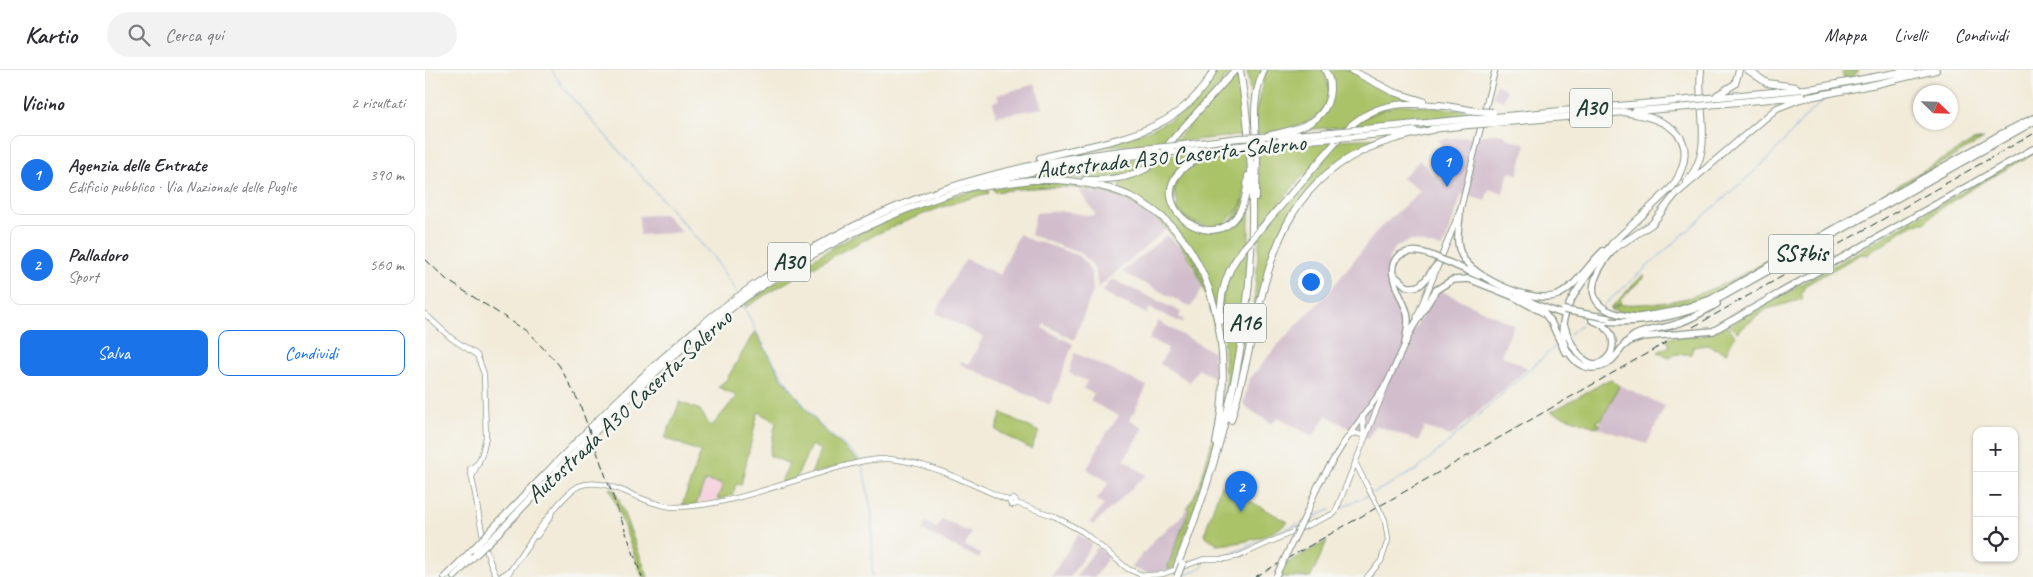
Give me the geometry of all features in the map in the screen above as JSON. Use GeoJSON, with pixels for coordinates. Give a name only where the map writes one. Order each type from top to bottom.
{"type":"FeatureCollection","features":[{"type":"Feature","properties":{"kind":"highway"},"geometry":{"type":"LineString","coordinates":[[1021,166],[1036,159],[1139,133],[1163,123],[1195,100],[1214,70]]}},
{"type":"Feature","properties":{"kind":"highway","name":"A16"},"geometry":{"type":"LineString","coordinates":[[1177,577],[1179,565],[1217,457],[1233,391],[1243,338],[1250,277],[1252,215],[1249,142],[1240,70]]}},
{"type":"Feature","properties":{"kind":"highway","name":"A16"},"geometry":{"type":"LineString","coordinates":[[1172,577],[1179,565],[1210,491],[1231,421],[1244,358],[1252,297],[1256,201],[1253,141],[1244,70]]}},
{"type":"Feature","properties":{"kind":"highway"},"geometry":{"type":"LineString","coordinates":[[1256,201],[1257,154],[1253,109],[1256,92],[1264,70]]}},
{"type":"Feature","properties":{"kind":"highway"},"geometry":{"type":"LineString","coordinates":[[1265,139],[1305,126],[1323,113],[1330,93],[1330,82],[1325,70]]}},
{"type":"Feature","properties":{"kind":"highway"},"geometry":{"type":"LineString","coordinates":[[1351,70],[1393,92],[1444,106]]}},
{"type":"Feature","properties":{"kind":"highway"},"geometry":{"type":"LineString","coordinates":[[1515,294],[1539,298],[1558,295],[1614,246],[1653,224],[1696,167],[1703,142],[1700,92],[1701,70]]}},
{"type":"Feature","properties":{"kind":"highway"},"geometry":{"type":"LineString","coordinates":[[1709,98],[1731,88],[1738,80],[1739,70]]}},
{"type":"Feature","properties":{"kind":"highway"},"geometry":{"type":"LineString","coordinates":[[1748,70],[1760,79],[1775,86],[1817,92]]}},
{"type":"Feature","properties":{"kind":"highway"},"geometry":{"type":"LineString","coordinates":[[1840,89],[1860,81],[1912,70]]}},
{"type":"Feature","properties":{"kind":"highway"},"geometry":{"type":"LineString","coordinates":[[1676,194],[1764,117],[1787,103],[1817,92],[1876,84],[1936,70]]}},
{"type":"Feature","properties":{"kind":"highway"},"geometry":{"type":"LineString","coordinates":[[964,188],[1031,180],[1118,179],[1134,175],[1147,168],[1233,72]]}},
{"type":"Feature","properties":{"kind":"highway"},"geometry":{"type":"LineString","coordinates":[[1238,143],[1206,155],[1185,166],[1179,173],[1173,187],[1173,206],[1185,221],[1197,228],[1215,229],[1224,227],[1237,215],[1244,199],[1248,169],[1242,82]]}},
{"type":"Feature","properties":{"kind":"highway","name":"Autostrada A30 Caserta-Salerno"},"geometry":{"type":"LineString","coordinates":[[1265,139],[1349,137],[1435,129],[1494,117],[1688,103],[1717,104],[1817,92]]}},
{"type":"Feature","properties":{"kind":"highway","name":"Autostrada A30 Caserta-Salerno"},"geometry":{"type":"LineString","coordinates":[[1494,117],[1623,112],[1688,103],[1709,98],[1817,92]]}},
{"type":"Feature","properties":{"kind":"highway"},"geometry":{"type":"LineString","coordinates":[[1179,565],[1215,452],[1222,404],[1221,308],[1223,289],[1231,267],[1244,248],[1350,126],[1366,114],[1397,103],[1444,106],[1476,111],[1494,117]]}},
{"type":"Feature","properties":{"kind":"highway"},"geometry":{"type":"LineString","coordinates":[[1614,246],[1595,274],[1593,287],[1613,341],[1612,350],[1607,358],[1600,362],[1589,362],[1568,350],[1563,337],[1564,314],[1575,290],[1596,265],[1614,246],[1673,186],[1684,163],[1685,153],[1682,139],[1673,128],[1645,115],[1623,112]]}},
{"type":"Feature","properties":{"kind":"highway","name":"SS7bis"},"geometry":{"type":"LineString","coordinates":[[1460,211],[1458,241],[1462,255],[1470,266],[1491,280],[1515,294],[1564,314],[1592,320],[1638,318],[1689,307],[1722,293],[2033,118]]}},
{"type":"Feature","properties":{"kind":"highway","name":"Autostrada A30 Caserta-Salerno"},"geometry":{"type":"LineString","coordinates":[[445,577],[655,374],[699,334],[744,299],[806,258],[858,231],[911,207],[964,188],[1011,175],[1063,164],[1265,139],[1354,130],[1468,122]]}},
{"type":"Feature","properties":{"kind":"highway","name":"SS7bis"},"geometry":{"type":"LineString","coordinates":[[1411,330],[1432,294],[1439,286],[1452,280],[1464,278],[1515,294],[1564,314],[1645,321],[1683,313],[1713,302],[1767,273],[1983,146],[2033,122]]}},
{"type":"Feature","properties":{"kind":"highway"},"geometry":{"type":"LineString","coordinates":[[1231,421],[1268,268],[1278,240],[1297,206],[1318,182],[1350,158],[1385,142],[1435,129]]}},
{"type":"Feature","properties":{"kind":"highway","name":"Autostrada A30 Caserta-Salerno"},"geometry":{"type":"LineString","coordinates":[[454,577],[473,558],[497,528],[651,369],[693,331],[741,294],[803,253],[877,214],[957,184],[1021,166],[1084,154],[1164,146],[1174,149]]}},
{"type":"Feature","properties":{"kind":"highway"},"geometry":{"type":"LineString","coordinates":[[1624,346],[1642,337],[1713,331],[2033,149]]}},
{"type":"Feature","properties":{"kind":"highway"},"geometry":{"type":"LineString","coordinates":[[1057,180],[1088,183],[1124,193],[1150,208],[1174,229],[1193,254],[1207,283],[1215,308],[1223,358]]}},
{"type":"Feature","properties":{"kind":"highway"},"geometry":{"type":"LineString","coordinates":[[1662,197],[1684,184]]}},
{"type":"Feature","properties":{"kind":"highway","name":"SS7bis"},"geometry":{"type":"LineString","coordinates":[[1405,344],[1408,318],[1395,286],[1393,273],[1395,261],[1405,252],[1417,251],[1433,256],[1542,306]]}},
{"type":"Feature","properties":{"kind":"highway","name":"SS7bis"},"geometry":{"type":"LineString","coordinates":[[1393,273],[1406,286],[1418,286],[1440,262]]}},
{"type":"Feature","properties":{"kind":"highway"},"geometry":{"type":"LineString","coordinates":[[1515,294],[1544,313],[1563,337],[1568,350],[1580,365],[1596,368],[1608,364],[1631,338],[1640,333],[1691,318],[1745,288],[1767,273]]}},
{"type":"Feature","properties":{"kind":"highway","name":"SS7bis"},"geometry":{"type":"LineString","coordinates":[[1478,276],[1491,280]]}},
{"type":"Feature","properties":{"kind":"main road","name":"SS7bis"},"geometry":{"type":"LineString","coordinates":[[1276,577],[1319,484],[1343,444],[1387,383],[1405,344],[1460,211],[1495,70]]}},
{"type":"Feature","properties":{"kind":"main road"},"geometry":{"type":"LineString","coordinates":[[427,315],[451,338],[471,351],[480,362],[484,374],[486,437],[479,462],[472,477]]}},
{"type":"Feature","properties":{"kind":"main road"},"geometry":{"type":"LineString","coordinates":[[506,577],[565,497],[577,487],[592,482],[651,503],[670,507],[689,506],[730,500],[862,462],[889,459],[920,464],[1010,501],[1011,505],[1016,503],[1054,516],[1083,532],[1128,569],[1142,575],[1163,574],[1204,559],[1225,559],[1239,556],[1335,513],[1387,383]]}},
{"type":"Feature","properties":{"kind":"main road"},"geometry":{"type":"LineString","coordinates":[[1368,410],[1372,409],[1375,414]]}},
{"type":"Feature","properties":{"kind":"main road"},"geometry":{"type":"LineString","coordinates":[[1363,417],[1364,442]]}},
{"type":"Feature","properties":{"kind":"main road"},"geometry":{"type":"LineString","coordinates":[[1349,436],[1356,433],[1364,436]]}},
{"type":"Feature","properties":{"kind":"main road"},"geometry":{"type":"LineString","coordinates":[[1360,452],[1363,474],[1368,488],[1385,520],[1388,540],[1381,561],[1367,577]]}},
{"type":"Feature","properties":{"kind":"main road"},"geometry":{"type":"LineString","coordinates":[[479,462],[470,469],[493,570],[498,577],[512,568]]}},
{"type":"Feature","properties":{"kind":"main road"},"geometry":{"type":"LineString","coordinates":[[1355,462],[1363,474]]}},
{"type":"Feature","properties":{"kind":"main road"},"geometry":{"type":"LineString","coordinates":[[1350,475],[1357,470],[1363,474]]}},
{"type":"Feature","properties":{"kind":"main road"},"geometry":{"type":"LineString","coordinates":[[491,577],[493,570]]}},
{"type":"Feature","properties":{"kind":"shaded area"},"geometry":{"type":"Polygon","coordinates":[[[1035,84],[1043,108],[996,116],[993,102],[999,100],[997,95],[1035,84]]]}},
{"type":"Feature","properties":{"kind":"shaded area"},"geometry":{"type":"Polygon","coordinates":[[[1496,84],[1507,90],[1503,101],[1493,97],[1496,84]]]}},
{"type":"Feature","properties":{"kind":"shaded area"},"geometry":{"type":"Polygon","coordinates":[[[1505,134],[1506,138],[1526,144],[1518,174],[1509,172],[1503,193],[1489,189],[1485,201],[1462,194],[1443,248],[1416,241],[1409,241],[1396,247],[1389,258],[1387,280],[1404,313],[1404,331],[1413,331],[1439,290],[1514,325],[1501,355],[1528,368],[1451,436],[1424,427],[1419,441],[1375,425],[1368,439],[1326,415],[1313,437],[1278,417],[1272,424],[1243,405],[1249,380],[1276,347],[1329,292],[1378,230],[1420,191],[1402,178],[1420,160],[1434,176],[1453,158],[1437,140],[1505,134]]]}},
{"type":"Feature","properties":{"kind":"shaded area"},"geometry":{"type":"Polygon","coordinates":[[[1078,189],[1116,196],[1130,202],[1142,209],[1166,229],[1098,288],[1096,273],[1092,264],[1082,254],[1031,235],[1036,213],[1059,211],[1093,216],[1096,214],[1078,189]]]}},
{"type":"Feature","properties":{"kind":"shaded area"},"geometry":{"type":"Polygon","coordinates":[[[665,214],[682,232],[640,235],[639,216],[665,214]]]}},
{"type":"Feature","properties":{"kind":"shaded area"},"geometry":{"type":"Polygon","coordinates":[[[1019,234],[1035,242],[1037,241],[1077,255],[1086,263],[1092,275],[1093,291],[1074,340],[1044,324],[1042,328],[1073,344],[1050,405],[960,364],[961,361],[969,364],[983,337],[936,313],[966,259],[1000,275],[1019,234]]]}},
{"type":"Feature","properties":{"kind":"shaded area"},"geometry":{"type":"Polygon","coordinates":[[[1167,235],[1184,250],[1203,287],[1191,307],[1122,272],[1167,235]]]}},
{"type":"Feature","properties":{"kind":"shaded area"},"geometry":{"type":"Polygon","coordinates":[[[1112,279],[1181,312],[1179,317],[1184,320],[1182,323],[1150,308],[1147,314],[1102,292],[1112,279]]]}},
{"type":"Feature","properties":{"kind":"shaded area"},"geometry":{"type":"Polygon","coordinates":[[[1158,321],[1213,352],[1215,378],[1198,369],[1190,382],[1160,364],[1168,348],[1149,339],[1158,321]]]}},
{"type":"Feature","properties":{"kind":"shaded area"},"geometry":{"type":"Polygon","coordinates":[[[1075,353],[1147,386],[1130,420],[1144,428],[1124,459],[1146,475],[1093,525],[1090,522],[1104,505],[1097,500],[1109,482],[1087,469],[1104,437],[1119,416],[1090,401],[1094,393],[1083,389],[1087,381],[1069,373],[1075,353]]]}},
{"type":"Feature","properties":{"kind":"shaded area"},"geometry":{"type":"Polygon","coordinates":[[[1619,385],[1665,406],[1647,444],[1598,428],[1619,385]]]}},
{"type":"Feature","properties":{"kind":"shaded area"},"geometry":{"type":"Polygon","coordinates":[[[705,481],[723,484],[717,500],[696,503],[705,481]]]}},
{"type":"Feature","properties":{"kind":"shaded area"},"geometry":{"type":"Polygon","coordinates":[[[1187,508],[1189,509],[1168,570],[1148,573],[1131,568],[1156,538],[1180,519],[1187,508]]]}},
{"type":"Feature","properties":{"kind":"shaded area"},"geometry":{"type":"Polygon","coordinates":[[[942,519],[971,533],[965,546],[981,554],[979,559],[922,530],[926,522],[937,528],[942,519]]]}},
{"type":"Feature","properties":{"kind":"shaded area"},"geometry":{"type":"Polygon","coordinates":[[[1078,534],[1091,543],[1091,546],[1070,577],[1051,577],[1078,534]]]}},
{"type":"Feature","properties":{"kind":"shaded area"},"geometry":{"type":"Polygon","coordinates":[[[1097,547],[1109,556],[1095,577],[1076,577],[1097,547]]]}},
{"type":"Feature","properties":{"kind":"green space"},"geometry":{"type":"Polygon","coordinates":[[[1216,70],[1233,70],[1171,142],[1094,147],[1148,130],[1180,114],[1206,88],[1216,70]]]}},
{"type":"Feature","properties":{"kind":"green space"},"geometry":{"type":"Polygon","coordinates":[[[1237,70],[1245,135],[1175,142],[1201,111],[1204,111],[1237,70]]]}},
{"type":"Feature","properties":{"kind":"green space"},"geometry":{"type":"Polygon","coordinates":[[[1247,70],[1263,70],[1253,99],[1251,99],[1247,70]]]}},
{"type":"Feature","properties":{"kind":"green space"},"geometry":{"type":"Polygon","coordinates":[[[1266,70],[1324,70],[1329,93],[1323,110],[1307,122],[1297,126],[1276,132],[1257,134],[1255,113],[1266,70]]]}},
{"type":"Feature","properties":{"kind":"green space"},"geometry":{"type":"Polygon","coordinates":[[[1328,70],[1350,70],[1414,101],[1396,102],[1349,126],[1313,129],[1310,125],[1330,104],[1328,70]]]}},
{"type":"Feature","properties":{"kind":"green space"},"geometry":{"type":"Polygon","coordinates":[[[1848,70],[1859,70],[1852,78],[1844,79],[1842,73],[1848,70]]]}},
{"type":"Feature","properties":{"kind":"green space"},"geometry":{"type":"Polygon","coordinates":[[[1400,104],[1477,112],[1477,115],[1354,125],[1364,117],[1400,104]]]}},
{"type":"Feature","properties":{"kind":"green space"},"geometry":{"type":"Polygon","coordinates":[[[1381,138],[1383,141],[1360,151],[1311,187],[1274,246],[1255,316],[1253,315],[1260,233],[1308,180],[1307,178],[1340,140],[1381,138]]]}},
{"type":"Feature","properties":{"kind":"green space"},"geometry":{"type":"Polygon","coordinates":[[[1984,139],[1711,295],[1674,308],[1649,313],[1623,313],[1611,310],[1619,305],[1660,303],[1688,298],[1727,283],[1840,220],[1973,141],[1984,139]]]}},
{"type":"Feature","properties":{"kind":"green space"},"geometry":{"type":"Polygon","coordinates":[[[1334,141],[1307,174],[1305,173],[1259,228],[1258,148],[1334,141]]]}},
{"type":"Feature","properties":{"kind":"green space"},"geometry":{"type":"Polygon","coordinates":[[[1246,149],[1247,183],[1241,205],[1225,224],[1209,228],[1185,219],[1176,206],[1178,205],[1175,190],[1178,179],[1185,169],[1207,157],[1246,149]]]}},
{"type":"Feature","properties":{"kind":"green space"},"geometry":{"type":"Polygon","coordinates":[[[2033,151],[2033,154],[1942,208],[1925,223],[1909,226],[1872,250],[1868,255],[1861,254],[1806,285],[1801,294],[1803,299],[1767,309],[1737,332],[1730,325],[2033,151]]]}},
{"type":"Feature","properties":{"kind":"green space"},"geometry":{"type":"Polygon","coordinates":[[[1192,154],[1195,158],[1175,177],[1173,206],[1202,230],[1229,225],[1249,192],[1249,240],[1235,257],[1218,314],[1183,237],[1119,187],[1122,179],[1152,167],[1162,156],[1192,154]]]}},
{"type":"Feature","properties":{"kind":"green space"},"geometry":{"type":"Polygon","coordinates":[[[1158,157],[1138,172],[1109,178],[1019,179],[1042,171],[1158,157]]]}},
{"type":"Feature","properties":{"kind":"green space"},"geometry":{"type":"Polygon","coordinates":[[[1035,182],[1090,185],[1126,195],[1157,215],[1193,257],[1211,301],[1221,353],[1218,427],[1211,462],[1173,568],[1168,570],[1189,510],[1187,508],[1202,478],[1215,425],[1218,389],[1218,352],[1212,315],[1200,280],[1183,249],[1160,222],[1130,202],[1098,191],[1081,188],[1047,187],[995,192],[993,187],[1035,182]]]}},
{"type":"Feature","properties":{"kind":"green space"},"geometry":{"type":"Polygon","coordinates":[[[988,188],[989,193],[924,214],[863,241],[804,272],[746,307],[744,304],[830,249],[891,218],[955,195],[988,188]]]}},
{"type":"Feature","properties":{"kind":"green space"},"geometry":{"type":"Polygon","coordinates":[[[1249,246],[1239,348],[1226,408],[1224,407],[1227,371],[1225,372],[1222,300],[1231,270],[1249,246]]]}},
{"type":"Feature","properties":{"kind":"green space"},"geometry":{"type":"Polygon","coordinates":[[[1643,275],[1645,276],[1620,300],[1621,304],[1610,308],[1643,275]]]}},
{"type":"Feature","properties":{"kind":"green space"},"geometry":{"type":"Polygon","coordinates":[[[1728,326],[1735,336],[1726,353],[1707,345],[1693,347],[1691,354],[1677,354],[1669,357],[1658,352],[1670,346],[1666,338],[1705,335],[1728,326]]]}},
{"type":"Feature","properties":{"kind":"green space"},"geometry":{"type":"Polygon","coordinates":[[[755,331],[782,378],[820,426],[859,461],[811,474],[821,450],[811,445],[796,479],[780,483],[789,464],[769,455],[776,422],[758,412],[741,485],[736,484],[733,495],[717,500],[723,484],[705,481],[696,505],[682,505],[701,452],[665,438],[680,402],[700,410],[711,427],[737,396],[718,387],[727,379],[755,331]]]}},
{"type":"Feature","properties":{"kind":"green space"},"geometry":{"type":"Polygon","coordinates":[[[1610,379],[1619,386],[1601,421],[1598,419],[1596,423],[1600,424],[1598,428],[1551,412],[1610,379]]]}},
{"type":"Feature","properties":{"kind":"green space"},"geometry":{"type":"Polygon","coordinates":[[[1002,413],[1039,432],[1031,449],[996,430],[1002,413]]]}},
{"type":"Feature","properties":{"kind":"green space"},"geometry":{"type":"Polygon","coordinates":[[[1221,485],[1288,522],[1281,528],[1254,539],[1216,545],[1216,543],[1204,535],[1221,485]]]}},
{"type":"Feature","properties":{"kind":"green space"},"geometry":{"type":"Polygon","coordinates":[[[610,488],[615,490],[648,577],[643,577],[641,573],[610,488]]]}},
{"type":"Feature","properties":{"kind":"green space"},"geometry":{"type":"Polygon","coordinates":[[[1327,541],[1311,577],[1278,577],[1284,565],[1327,541]]]}},
{"type":"Feature","properties":{"kind":"waterway"},"geometry":{"type":"LineString","coordinates":[[552,70],[565,90],[714,258],[736,291]]}},
{"type":"Feature","properties":{"kind":"waterway"},"geometry":{"type":"LineString","coordinates":[[1845,80],[1854,70]]}},
{"type":"Feature","properties":{"kind":"waterway"},"geometry":{"type":"LineString","coordinates":[[1604,305],[1768,159],[1807,115],[1828,97]]}},
{"type":"Feature","properties":{"kind":"waterway"},"geometry":{"type":"LineString","coordinates":[[743,304],[768,353],[799,399],[822,427],[860,460]]}},
{"type":"Feature","properties":{"kind":"waterway"},"geometry":{"type":"LineString","coordinates":[[1594,313],[1601,307]]}},
{"type":"Feature","properties":{"kind":"waterway"},"geometry":{"type":"LineString","coordinates":[[1570,334],[1590,317]]}},
{"type":"Feature","properties":{"kind":"waterway"},"geometry":{"type":"LineString","coordinates":[[1373,493],[1418,469],[1559,343]]}},
{"type":"Feature","properties":{"kind":"waterway"},"geometry":{"type":"LineString","coordinates":[[862,463],[872,514],[872,577]]}},
{"type":"Feature","properties":{"kind":"waterway"},"geometry":{"type":"LineString","coordinates":[[1340,508],[1369,495]]}},
{"type":"Feature","properties":{"kind":"waterway"},"geometry":{"type":"LineString","coordinates":[[1304,521],[1330,510]]}},
{"type":"Feature","properties":{"kind":"waterway"},"geometry":{"type":"LineString","coordinates":[[1228,555],[1298,524]]}},
{"type":"Feature","properties":{"kind":"waterway"},"geometry":{"type":"LineString","coordinates":[[1181,577],[1204,566]]}},
{"type":"Feature","properties":{"kind":"railway"},"geometry":{"type":"LineString","coordinates":[[1693,327],[2033,134]]}},
{"type":"Feature","properties":{"kind":"railway"},"geometry":{"type":"LineString","coordinates":[[425,259],[447,280],[528,332],[559,365],[579,402],[642,577]]}},
{"type":"Feature","properties":{"kind":"railway"},"geometry":{"type":"LineString","coordinates":[[1255,577],[1667,342]]}},
{"type":"Feature","properties":{"kind":"place","name":"Agenzia delle Entrate"},"geometry":{"type":"Point","coordinates":[1447,187]}},
{"type":"Feature","properties":{"kind":"place","name":"Palladoro"},"geometry":{"type":"Point","coordinates":[1241,512]}}]}
